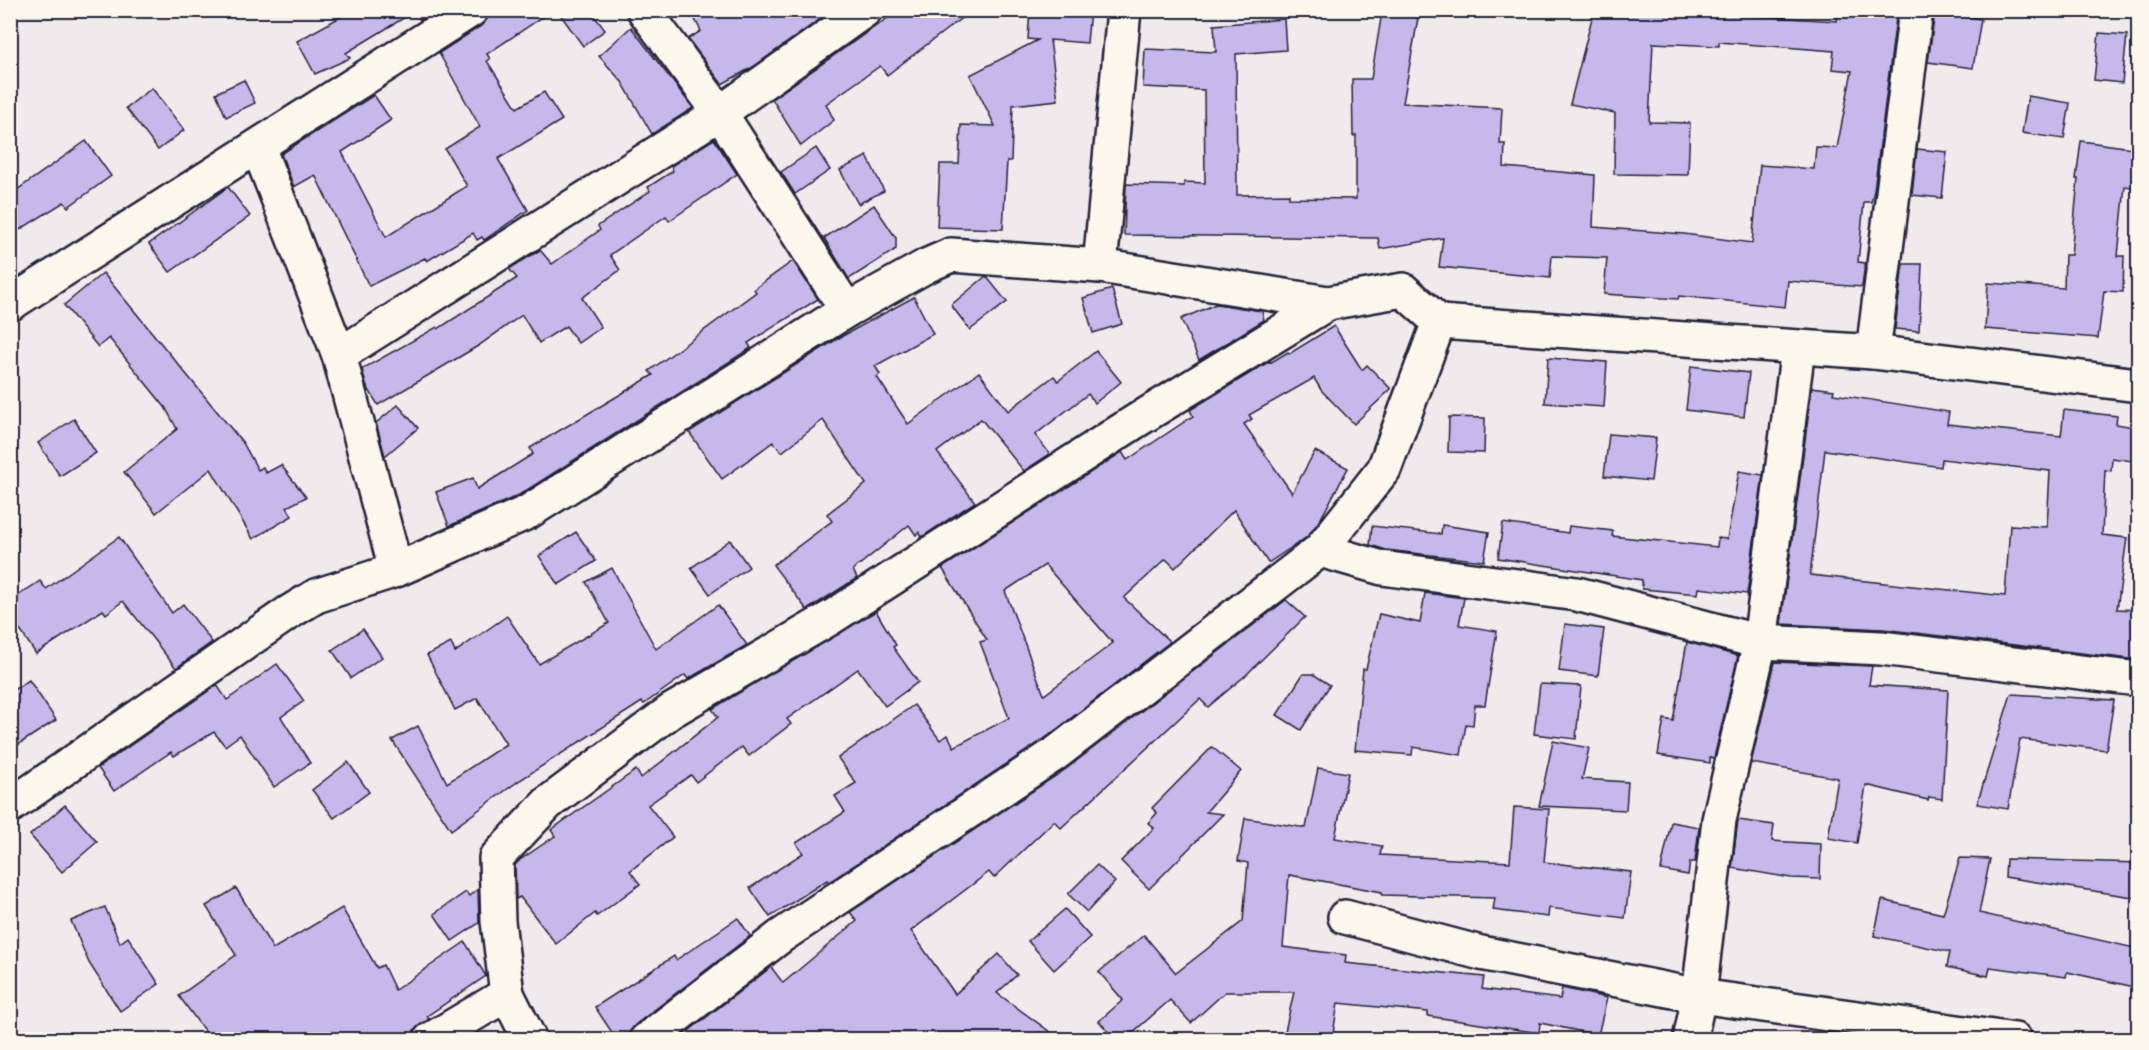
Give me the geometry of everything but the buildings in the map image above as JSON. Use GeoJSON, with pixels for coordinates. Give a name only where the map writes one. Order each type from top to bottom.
{"type":"FeatureCollection","features":[{"type":"Feature","properties":{"kind":"street"},"geometry":{"type":"LineString","coordinates":[[10,304],[471,10]]}},
{"type":"Feature","properties":{"kind":"street"},"geometry":{"type":"LineString","coordinates":[[644,10],[720,112],[847,310]]}},
{"type":"Feature","properties":{"kind":"street"},"geometry":{"type":"LineString","coordinates":[[339,355],[720,112],[865,10]]}},
{"type":"Feature","properties":{"kind":"street"},"geometry":{"type":"LineString","coordinates":[[1100,266],[1124,10]]}},
{"type":"Feature","properties":{"kind":"street"},"geometry":{"type":"LineString","coordinates":[[1873,352],[1916,10]]}},
{"type":"Feature","properties":{"kind":"street"},"geometry":{"type":"LineString","coordinates":[[258,147],[339,355],[396,570]]}},
{"type":"Feature","properties":{"kind":"street"},"geometry":{"type":"LineString","coordinates":[[10,806],[288,613],[316,596],[396,570],[528,512],[847,310],[951,255],[1100,266],[1328,303],[1403,290],[1439,322],[1873,352],[2139,385]]}},
{"type":"Feature","properties":{"kind":"street"},"geometry":{"type":"LineString","coordinates":[[530,1040],[507,994],[498,921],[496,858],[548,803],[671,711],[832,617],[1136,421],[1328,303]]}},
{"type":"Feature","properties":{"kind":"street"},"geometry":{"type":"LineString","coordinates":[[646,1040],[781,936],[1055,754],[1320,550],[1384,469],[1439,322]]}},
{"type":"Feature","properties":{"kind":"street"},"geometry":{"type":"LineString","coordinates":[[1690,1040],[1699,996],[1719,820],[1760,642],[1798,348]]}},
{"type":"Feature","properties":{"kind":"street"},"geometry":{"type":"LineString","coordinates":[[1320,550],[1383,568],[1577,594],[1760,642],[1881,648],[2139,679]]}},
{"type":"Feature","properties":{"kind":"street"},"geometry":{"type":"LineString","coordinates":[[1345,917],[1481,953],[1699,996],[2015,1040]]}},
{"type":"Feature","properties":{"kind":"street"},"geometry":{"type":"LineString","coordinates":[[430,1040],[507,994]]}}]}
